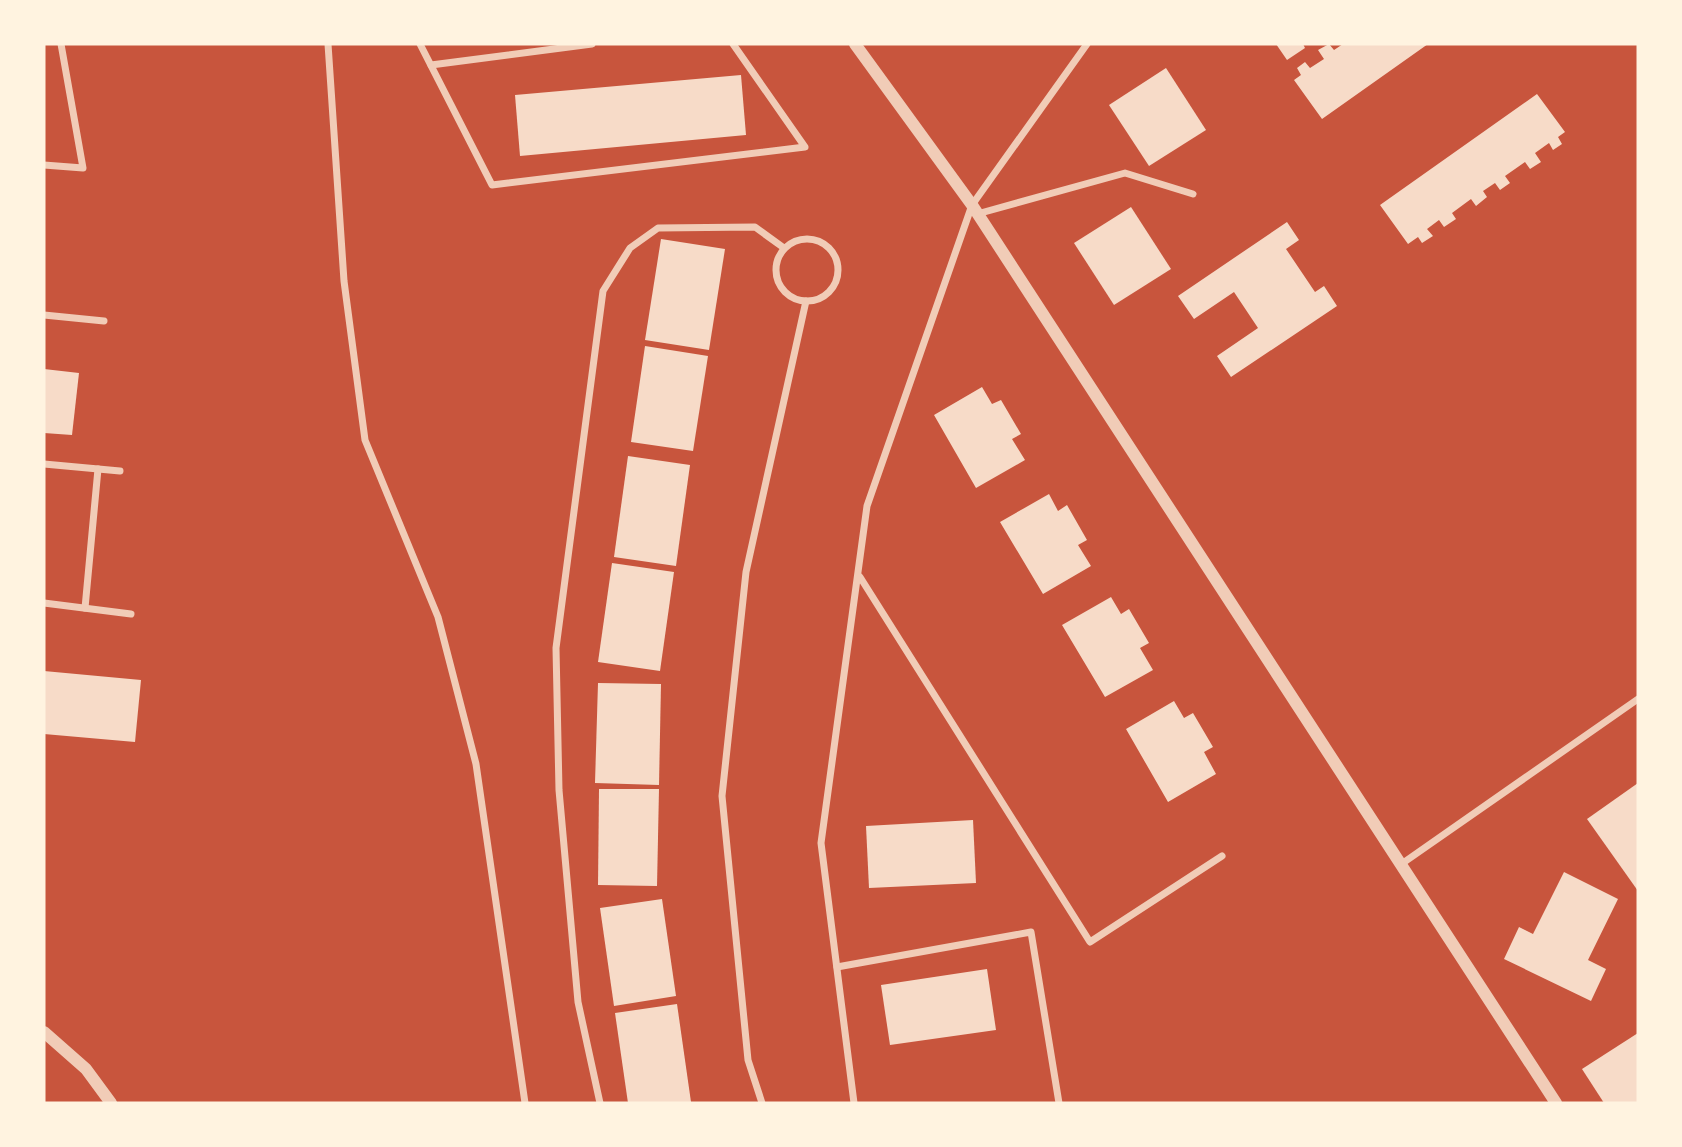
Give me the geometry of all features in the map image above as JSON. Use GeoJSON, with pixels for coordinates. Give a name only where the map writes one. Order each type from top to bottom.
{"type":"FeatureCollection","features":[{"type":"Feature","properties":{"kind":"street"},"geometry":{"type":"LineString","coordinates":[[44,164],[83,168],[61,44]]}},
{"type":"Feature","properties":{"kind":"street"},"geometry":{"type":"LineString","coordinates":[[328,44],[344,281],[365,440],[438,617],[476,764],[525,1103]]}},
{"type":"Feature","properties":{"kind":"street"},"geometry":{"type":"LineString","coordinates":[[420,44],[492,185],[805,147],[733,44]]}},
{"type":"Feature","properties":{"kind":"street"},"geometry":{"type":"LineString","coordinates":[[431,65],[592,44]]}},
{"type":"Feature","properties":{"kind":"street"},"geometry":{"type":"LineString","coordinates":[[855,44],[974,210],[1399,866],[1556,1103]]}},
{"type":"Feature","properties":{"kind":"street"},"geometry":{"type":"LineString","coordinates":[[854,1103],[821,843],[860,576],[867,506],[974,210],[1085,44]]}},
{"type":"Feature","properties":{"kind":"street"},"geometry":{"type":"LineString","coordinates":[[974,210],[1125,173],[1193,194]]}},
{"type":"Feature","properties":{"kind":"street"},"geometry":{"type":"LineString","coordinates":[[600,1103],[578,1002],[559,790],[556,648],[603,291],[630,248],[658,228],[755,227],[784,248]]}},
{"type":"Feature","properties":{"kind":"street"},"geometry":{"type":"LineString","coordinates":[[811,239],[829,248],[835,257],[837,277],[832,287],[816,299],[806,301],[786,293],[776,276],[778,257],[784,248],[792,243],[811,239]]}},
{"type":"Feature","properties":{"kind":"street"},"geometry":{"type":"LineString","coordinates":[[762,1103],[748,1060],[722,796],[746,572],[806,301]]}},
{"type":"Feature","properties":{"kind":"street"},"geometry":{"type":"LineString","coordinates":[[44,315],[104,321]]}},
{"type":"Feature","properties":{"kind":"street"},"geometry":{"type":"LineString","coordinates":[[44,464],[120,471]]}},
{"type":"Feature","properties":{"kind":"street"},"geometry":{"type":"LineString","coordinates":[[85,608],[98,469]]}},
{"type":"Feature","properties":{"kind":"street"},"geometry":{"type":"LineString","coordinates":[[860,576],[1090,942],[1222,856]]}},
{"type":"Feature","properties":{"kind":"street"},"geometry":{"type":"LineString","coordinates":[[44,603],[131,614]]}},
{"type":"Feature","properties":{"kind":"street"},"geometry":{"type":"LineString","coordinates":[[1399,866],[1638,699]]}},
{"type":"Feature","properties":{"kind":"street"},"geometry":{"type":"LineString","coordinates":[[836,967],[1031,932],[1059,1103]]}},
{"type":"Feature","properties":{"kind":"street"},"geometry":{"type":"LineString","coordinates":[[44,1032],[86,1069],[111,1103]]}},
{"type":"Feature","properties":{"kind":"building"},"geometry":{"type":"Polygon","coordinates":[[[1276,44],[1303,44],[1305,48],[1287,60],[1276,44]]]}},
{"type":"Feature","properties":{"kind":"building"},"geometry":{"type":"Polygon","coordinates":[[[1329,44],[1334,50],[1343,44],[1428,44],[1322,119],[1294,80],[1301,75],[1297,68],[1305,62],[1310,68],[1324,59],[1318,50],[1329,44]]]}},
{"type":"Feature","properties":{"kind":"building"},"geometry":{"type":"Polygon","coordinates":[[[1166,68],[1206,130],[1149,166],[1109,105],[1166,68]]]}},
{"type":"Feature","properties":{"kind":"building"},"geometry":{"type":"Polygon","coordinates":[[[741,75],[746,135],[520,156],[515,95],[741,75]]]}},
{"type":"Feature","properties":{"kind":"building"},"geometry":{"type":"Polygon","coordinates":[[[1537,94],[1565,132],[1558,137],[1562,144],[1553,150],[1549,143],[1535,153],[1541,162],[1530,169],[1525,162],[1505,176],[1510,183],[1500,190],[1495,183],[1483,191],[1487,197],[1476,206],[1471,199],[1452,213],[1456,219],[1444,227],[1439,220],[1427,229],[1433,236],[1422,243],[1418,237],[1408,244],[1380,205],[1537,94]]]}},
{"type":"Feature","properties":{"kind":"building"},"geometry":{"type":"Polygon","coordinates":[[[1131,207],[1171,269],[1114,305],[1074,243],[1131,207]]]}},
{"type":"Feature","properties":{"kind":"building"},"geometry":{"type":"Polygon","coordinates":[[[1287,222],[1299,240],[1286,249],[1315,292],[1324,286],[1337,306],[1231,377],[1217,356],[1258,328],[1234,292],[1194,319],[1178,296],[1287,222]]]}},
{"type":"Feature","properties":{"kind":"building"},"geometry":{"type":"Polygon","coordinates":[[[661,239],[725,249],[709,350],[645,340],[661,239]]]}},
{"type":"Feature","properties":{"kind":"building"},"geometry":{"type":"Polygon","coordinates":[[[645,346],[708,356],[693,451],[631,442],[645,346]]]}},
{"type":"Feature","properties":{"kind":"building"},"geometry":{"type":"Polygon","coordinates":[[[44,369],[79,373],[72,435],[44,433],[44,369]]]}},
{"type":"Feature","properties":{"kind":"building"},"geometry":{"type":"Polygon","coordinates":[[[982,387],[992,404],[1001,400],[1021,434],[1012,439],[1025,460],[976,488],[934,415],[982,387]]]}},
{"type":"Feature","properties":{"kind":"building"},"geometry":{"type":"Polygon","coordinates":[[[628,456],[690,465],[676,566],[614,557],[628,456]]]}},
{"type":"Feature","properties":{"kind":"building"},"geometry":{"type":"Polygon","coordinates":[[[1049,494],[1058,511],[1067,505],[1087,540],[1078,545],[1091,566],[1043,594],[1000,522],[1049,494]]]}},
{"type":"Feature","properties":{"kind":"building"},"geometry":{"type":"Polygon","coordinates":[[[612,563],[674,572],[660,671],[598,662],[612,563]]]}},
{"type":"Feature","properties":{"kind":"building"},"geometry":{"type":"Polygon","coordinates":[[[1111,597],[1121,614],[1129,609],[1149,643],[1140,648],[1153,670],[1105,697],[1062,625],[1111,597]]]}},
{"type":"Feature","properties":{"kind":"building"},"geometry":{"type":"Polygon","coordinates":[[[44,671],[141,680],[135,742],[44,734],[44,671]]]}},
{"type":"Feature","properties":{"kind":"building"},"geometry":{"type":"Polygon","coordinates":[[[598,683],[661,684],[659,785],[595,783],[598,683]]]}},
{"type":"Feature","properties":{"kind":"building"},"geometry":{"type":"Polygon","coordinates":[[[1174,701],[1184,718],[1193,713],[1213,747],[1204,752],[1216,774],[1168,802],[1126,729],[1174,701]]]}},
{"type":"Feature","properties":{"kind":"building"},"geometry":{"type":"Polygon","coordinates":[[[1638,783],[1638,891],[1587,819],[1638,783]]]}},
{"type":"Feature","properties":{"kind":"building"},"geometry":{"type":"Polygon","coordinates":[[[599,789],[659,789],[657,886],[598,885],[599,789]]]}},
{"type":"Feature","properties":{"kind":"building"},"geometry":{"type":"Polygon","coordinates":[[[973,820],[976,883],[869,888],[866,826],[973,820]]]}},
{"type":"Feature","properties":{"kind":"building"},"geometry":{"type":"Polygon","coordinates":[[[1564,872],[1618,899],[1588,960],[1606,969],[1591,1001],[1504,959],[1519,927],[1533,934],[1564,872]]]}},
{"type":"Feature","properties":{"kind":"building"},"geometry":{"type":"Polygon","coordinates":[[[662,899],[676,996],[614,1006],[600,908],[662,899]]]}},
{"type":"Feature","properties":{"kind":"building"},"geometry":{"type":"Polygon","coordinates":[[[987,969],[996,1030],[890,1045],[881,985],[987,969]]]}},
{"type":"Feature","properties":{"kind":"building"},"geometry":{"type":"Polygon","coordinates":[[[677,1004],[691,1102],[628,1103],[615,1013],[677,1004]]]}},
{"type":"Feature","properties":{"kind":"building"},"geometry":{"type":"Polygon","coordinates":[[[1638,1033],[1638,1103],[1604,1103],[1582,1069],[1638,1033]]]}}]}
